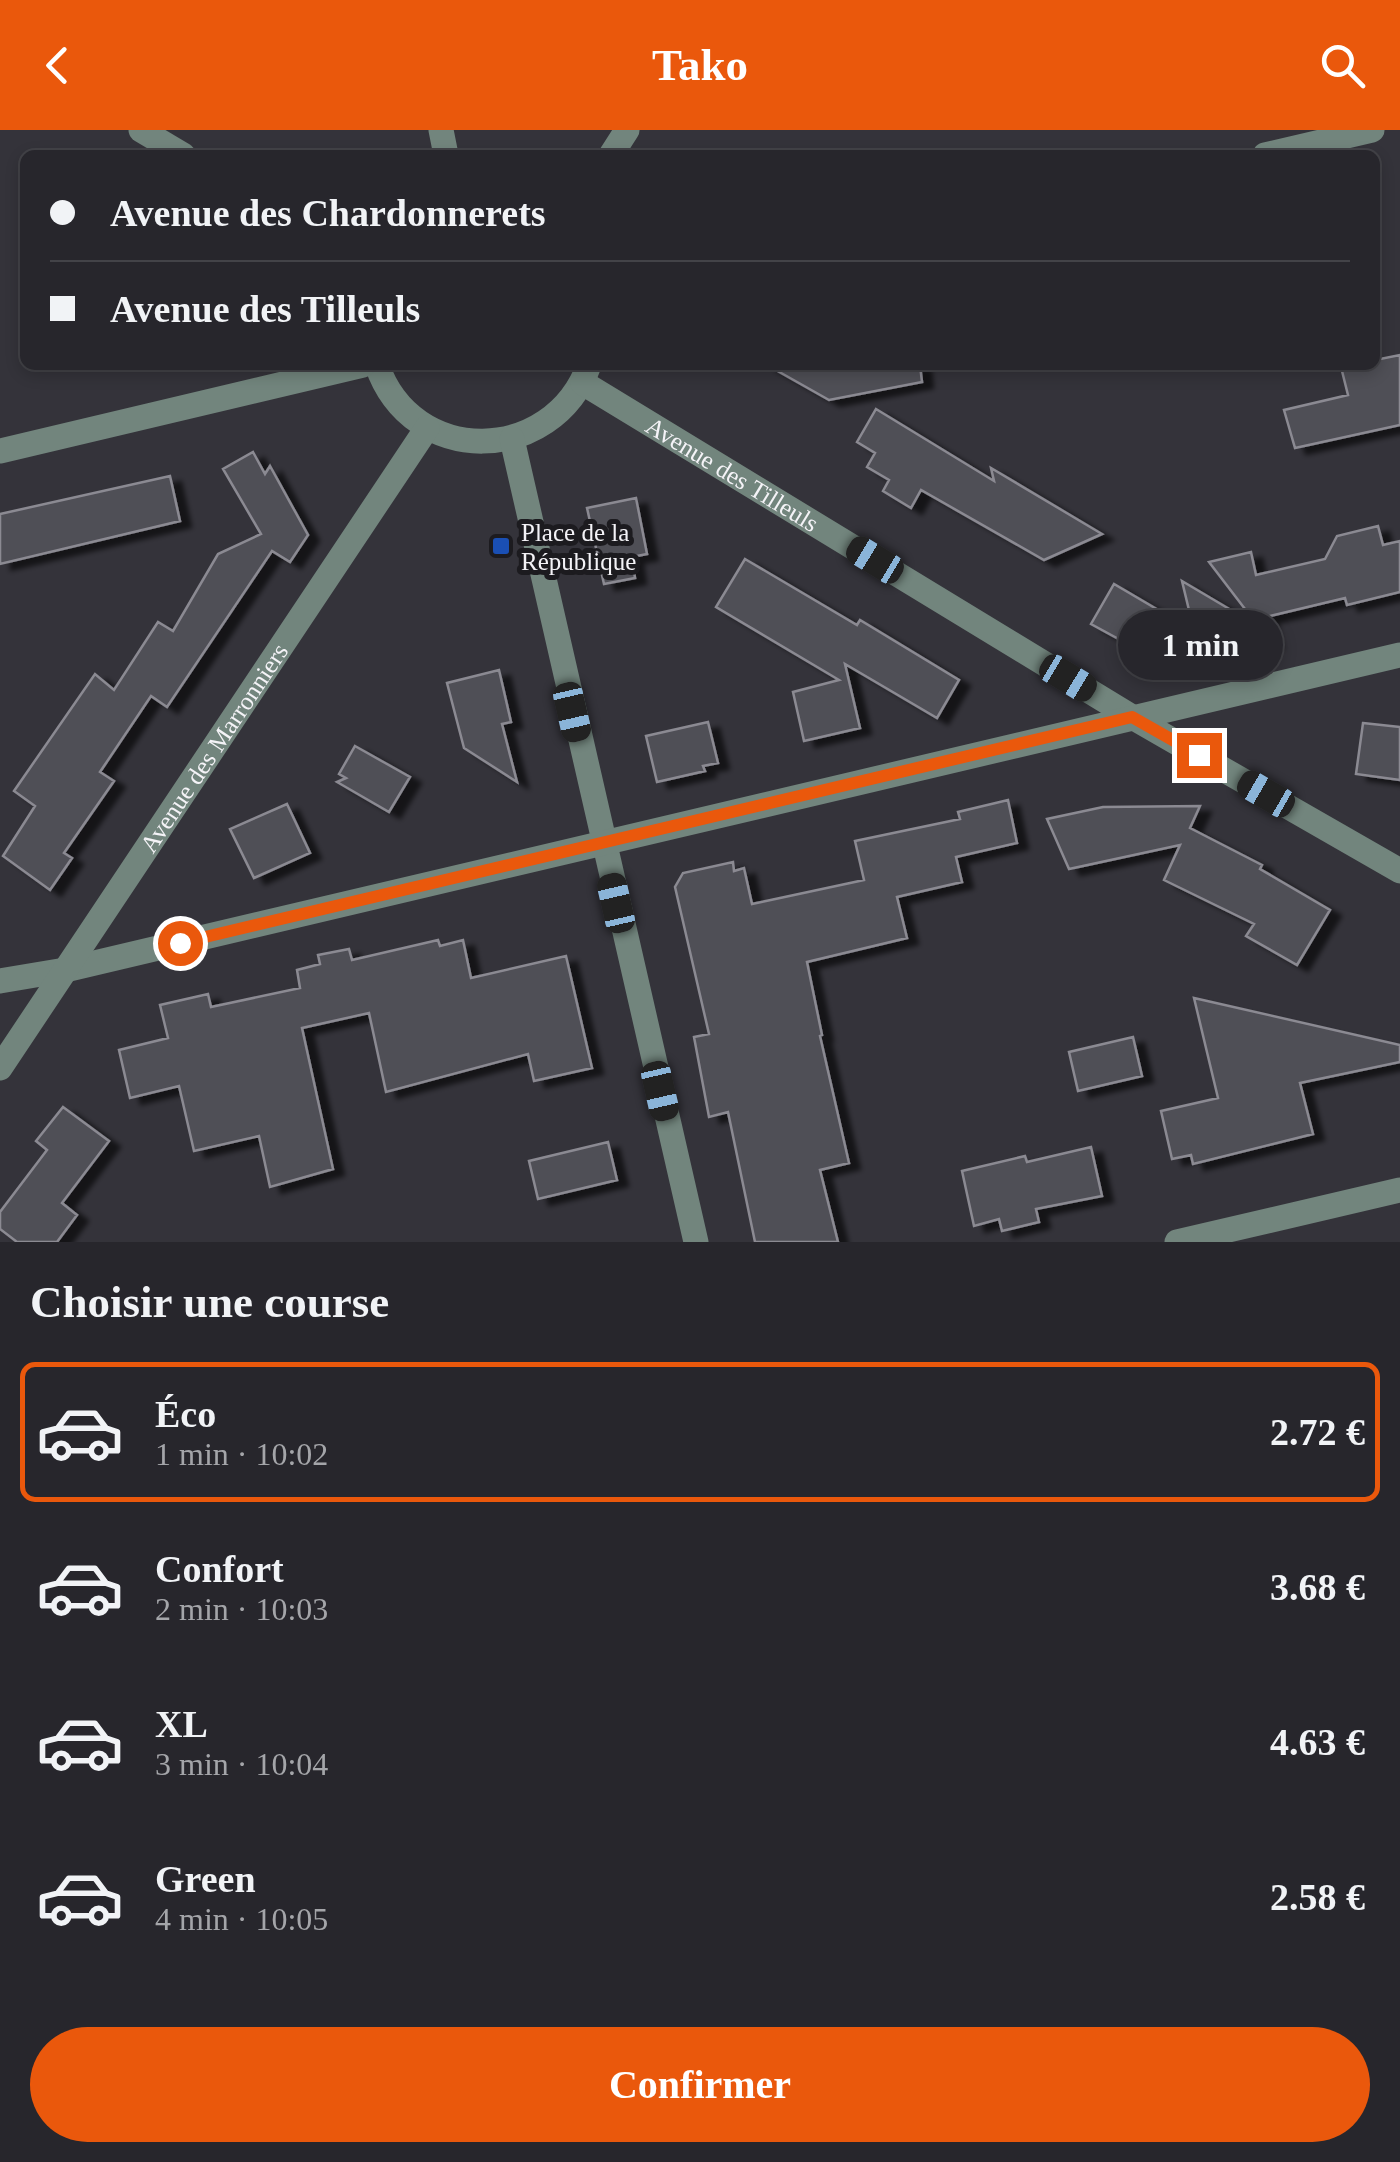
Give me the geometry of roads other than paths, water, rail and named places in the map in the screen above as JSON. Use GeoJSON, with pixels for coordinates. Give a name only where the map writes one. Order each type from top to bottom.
{"type":"FeatureCollection","features":[{"type":"Feature","properties":{"kind":"street"},"geometry":{"type":"LineString","coordinates":[[141,130],[175,150]]}},
{"type":"Feature","properties":{"kind":"street"},"geometry":{"type":"LineString","coordinates":[[1286,150],[1372,130]]}},
{"type":"Feature","properties":{"kind":"street"},"geometry":{"type":"LineString","coordinates":[[0,451],[342,370]]}},
{"type":"Feature","properties":{"kind":"street"},"geometry":{"type":"LineString","coordinates":[[379,370],[398,403],[427,428],[479,443],[512,439],[540,427],[564,408],[586,374]]}},
{"type":"Feature","properties":{"kind":"street","name":"Avenue des Tilleuls"},"geometry":{"type":"LineString","coordinates":[[586,374],[1132,717],[1400,871]]}},
{"type":"Feature","properties":{"kind":"street","name":"Avenue des Marronniers"},"geometry":{"type":"LineString","coordinates":[[0,1068],[427,428]]}},
{"type":"Feature","properties":{"kind":"street"},"geometry":{"type":"LineString","coordinates":[[512,439],[696,1242]]}},
{"type":"Feature","properties":{"kind":"street"},"geometry":{"type":"LineString","coordinates":[[0,981],[65,970],[1400,655]]}},
{"type":"Feature","properties":{"kind":"street"},"geometry":{"type":"LineString","coordinates":[[1177,1242],[1400,1190]]}},
{"type":"Feature","properties":{"kind":"place","name":"Place de la République"},"geometry":{"type":"Point","coordinates":[501,546]}}]}
